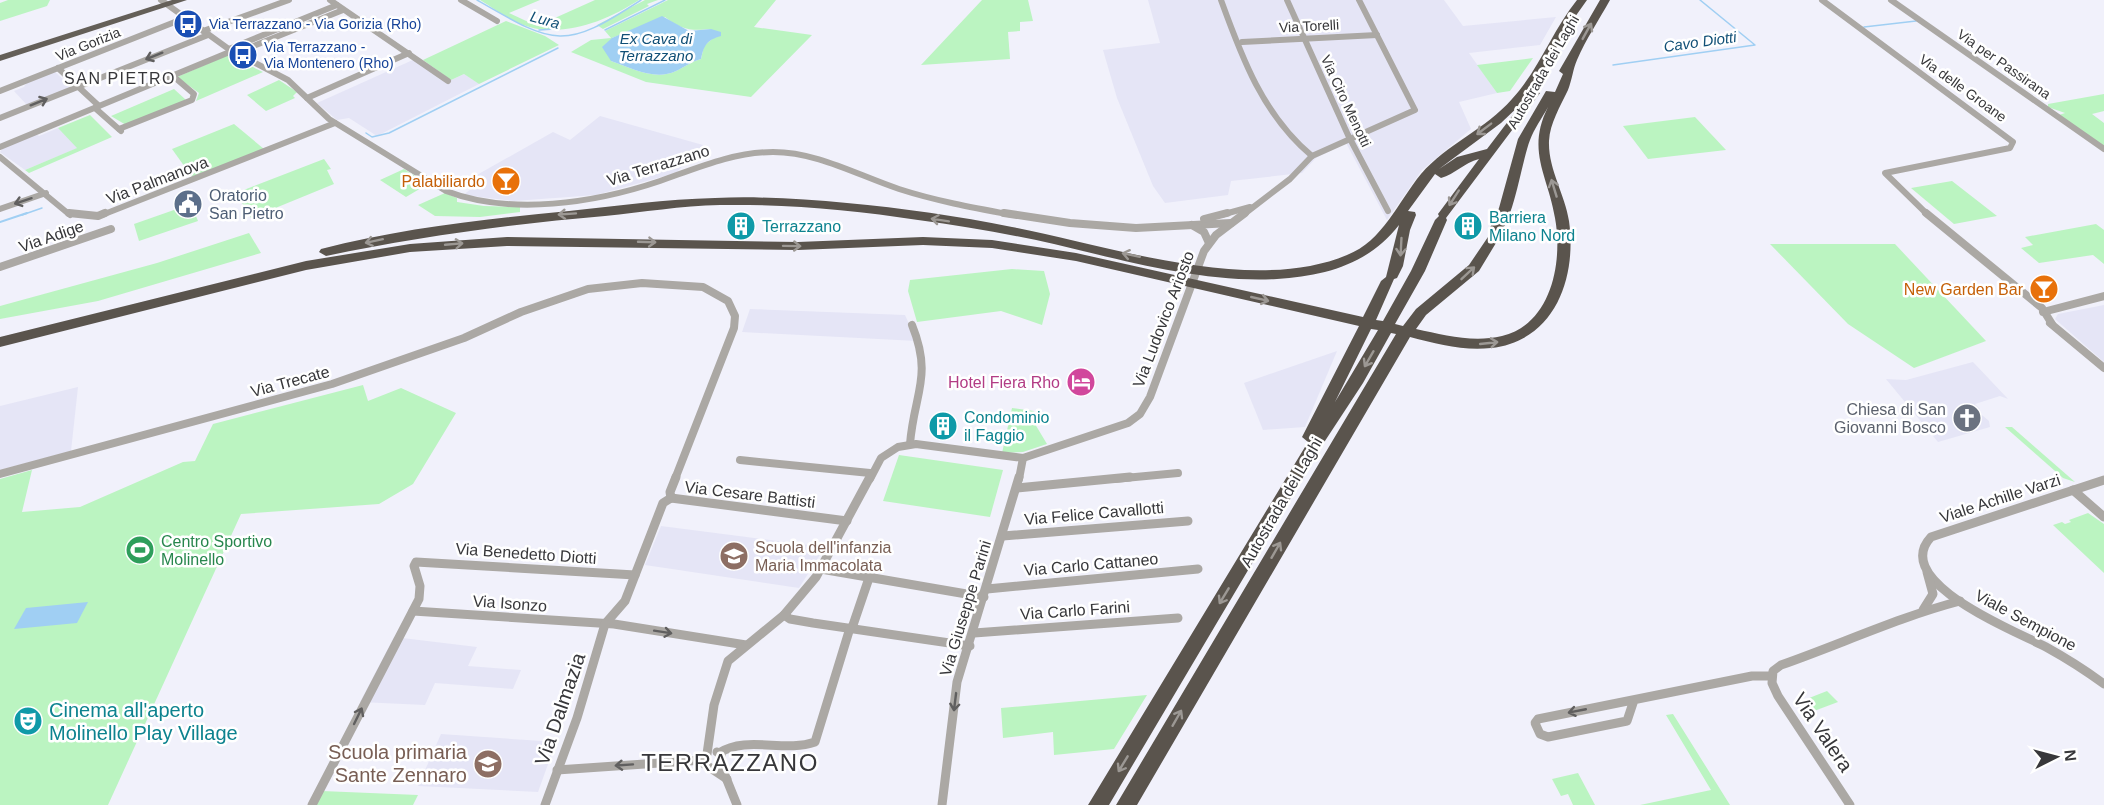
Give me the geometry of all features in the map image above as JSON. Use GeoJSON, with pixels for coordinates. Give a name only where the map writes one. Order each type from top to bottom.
{"type":"FeatureCollection","features":[{"type":"Feature","properties":{"kind":"highway"},"geometry":{"type":"LineString","coordinates":[[0,56],[165,3],[182,0]]}},
{"type":"Feature","properties":{"kind":"highway"},"geometry":{"type":"LineString","coordinates":[[0,342],[249,279],[343,259],[409,248],[481,242],[567,240],[798,246],[916,241],[970,242],[1045,251],[1186,274],[1208,271],[1256,275],[1304,272],[1338,264],[1367,251],[1389,231],[1433,169],[1517,102],[1582,0]]}},
{"type":"Feature","properties":{"kind":"highway","name":"Autostrada dei Laghi"},"geometry":{"type":"LineString","coordinates":[[1098,805],[1281,500],[1358,379],[1418,271],[1442,217],[1472,174],[1521,113],[1589,0]]}},
{"type":"Feature","properties":{"kind":"highway","name":"Autostrada dei Laghi"},"geometry":{"type":"LineString","coordinates":[[1126,805],[1397,344],[1421,312],[1474,268],[1494,235],[1505,208],[1524,139],[1605,0]]}},
{"type":"Feature","properties":{"kind":"highway"},"geometry":{"type":"LineString","coordinates":[[0,334],[312,255],[405,235],[550,215],[696,203],[748,202],[850,207],[1007,230],[1186,274],[1203,285],[1431,338],[1467,344],[1506,340],[1532,327],[1551,303],[1560,279],[1565,247],[1561,215],[1544,153],[1544,135],[1550,114],[1569,76],[1570,62]]}},
{"type":"Feature","properties":{"kind":"highway"},"geometry":{"type":"LineString","coordinates":[[1281,500],[1294,469],[1390,278],[1402,252],[1402,230],[1424,193],[1448,168],[1461,160],[1492,151]]}},
{"type":"Feature","properties":{"kind":"street"},"geometry":{"type":"LineString","coordinates":[[0,118],[289,0]]}},
{"type":"Feature","properties":{"kind":"street"},"geometry":{"type":"LineString","coordinates":[[330,0],[409,52],[448,81]]}},
{"type":"Feature","properties":{"kind":"street"},"geometry":{"type":"LineString","coordinates":[[461,0],[497,21]]}},
{"type":"Feature","properties":{"kind":"street"},"geometry":{"type":"LineString","coordinates":[[1221,0],[1254,78],[1283,131],[1312,156]]}},
{"type":"Feature","properties":{"kind":"street","name":"Via Ciro Menotti"},"geometry":{"type":"LineString","coordinates":[[1287,0],[1349,138],[1388,211]]}},
{"type":"Feature","properties":{"kind":"street"},"geometry":{"type":"LineString","coordinates":[[1359,0],[1377,35]]}},
{"type":"Feature","properties":{"kind":"street","name":"Via delle Groane"},"geometry":{"type":"LineString","coordinates":[[1822,0],[2009,137],[2014,144],[2010,148],[1888,172],[1914,203],[2045,312]]}},
{"type":"Feature","properties":{"kind":"street","name":"Via per Passirana"},"geometry":{"type":"LineString","coordinates":[[1891,0],[2104,148]]}},
{"type":"Feature","properties":{"kind":"street","name":"Via Terrazzano"},"geometry":{"type":"LineString","coordinates":[[165,3],[232,51],[288,80],[319,112],[335,123],[452,194],[476,200],[542,202],[607,195],[640,187],[717,161],[759,152],[784,152],[822,158],[885,184],[959,205],[1090,225],[1136,228],[1231,223]]}},
{"type":"Feature","properties":{"kind":"street"},"geometry":{"type":"LineString","coordinates":[[0,147],[337,5]]}},
{"type":"Feature","properties":{"kind":"street"},"geometry":{"type":"LineString","coordinates":[[232,51],[343,10]]}},
{"type":"Feature","properties":{"kind":"street","name":"Via Gorizia"},"geometry":{"type":"LineString","coordinates":[[0,91],[185,18]]}},
{"type":"Feature","properties":{"kind":"street","name":"Via Ludovico Ariosto"},"geometry":{"type":"LineString","coordinates":[[910,444],[1023,458],[1122,426],[1140,414],[1161,370],[1209,243],[1231,223],[1290,179],[1312,156],[1413,111],[1414,106],[1377,35]]}},
{"type":"Feature","properties":{"kind":"street","name":"Via Torelli"},"geometry":{"type":"LineString","coordinates":[[1242,42],[1377,35]]}},
{"type":"Feature","properties":{"kind":"street"},"geometry":{"type":"LineString","coordinates":[[307,98],[409,52]]}},
{"type":"Feature","properties":{"kind":"street"},"geometry":{"type":"LineString","coordinates":[[58,68],[120,130],[192,100],[194,94],[173,76]]}},
{"type":"Feature","properties":{"kind":"street","name":"Via Palmanova"},"geometry":{"type":"LineString","coordinates":[[0,157],[71,215],[86,217],[107,214],[335,123]]}},
{"type":"Feature","properties":{"kind":"street"},"geometry":{"type":"LineString","coordinates":[[0,209],[46,193]]}},
{"type":"Feature","properties":{"kind":"street","name":"Via Terrazzano"},"geometry":{"type":"LineString","coordinates":[[1177,225],[1216,217],[1257,204]]}},
{"type":"Feature","properties":{"kind":"street"},"geometry":{"type":"LineString","coordinates":[[1216,217],[1224,217],[1231,223]]}},
{"type":"Feature","properties":{"kind":"street"},"geometry":{"type":"LineString","coordinates":[[1191,225],[1204,232],[1209,243]]}},
{"type":"Feature","properties":{"kind":"street","name":"Via Adige"},"geometry":{"type":"LineString","coordinates":[[0,267],[111,230]]}},
{"type":"Feature","properties":{"kind":"street","name":"Via Cesare Battisti"},"geometry":{"type":"LineString","coordinates":[[580,291],[626,284],[699,286],[724,297],[734,311],[734,328],[669,492],[670,498],[847,521]]}},
{"type":"Feature","properties":{"kind":"street","name":"Via Trecate"},"geometry":{"type":"LineString","coordinates":[[0,474],[332,384],[464,338],[521,312],[580,291]]}},
{"type":"Feature","properties":{"kind":"street"},"geometry":{"type":"LineString","coordinates":[[2104,296],[2045,312],[2052,324],[2104,368]]}},
{"type":"Feature","properties":{"kind":"street"},"geometry":{"type":"LineString","coordinates":[[737,805],[727,779],[712,756],[711,717],[725,666],[746,645],[784,615],[822,568],[870,473],[884,454],[910,444],[925,369],[922,350],[912,325]]}},
{"type":"Feature","properties":{"kind":"street","name":"Via Giuseppe Parini"},"geometry":{"type":"LineString","coordinates":[[942,805],[957,682],[1003,536],[1023,458]]}},
{"type":"Feature","properties":{"kind":"street"},"geometry":{"type":"LineString","coordinates":[[740,460],[870,473]]}},
{"type":"Feature","properties":{"kind":"street"},"geometry":{"type":"LineString","coordinates":[[1017,488],[1178,473]]}},
{"type":"Feature","properties":{"kind":"street","name":"Viale Achille Varzi"},"geometry":{"type":"LineString","coordinates":[[1923,560],[1922,547],[1931,537],[2104,480]]}},
{"type":"Feature","properties":{"kind":"street"},"geometry":{"type":"LineString","coordinates":[[2073,490],[2104,518]]}},
{"type":"Feature","properties":{"kind":"street"},"geometry":{"type":"LineString","coordinates":[[605,624],[625,601],[663,503],[670,498]]}},
{"type":"Feature","properties":{"kind":"street","name":"Via Felice Cavallotti"},"geometry":{"type":"LineString","coordinates":[[1003,536],[1188,520]]}},
{"type":"Feature","properties":{"kind":"street"},"geometry":{"type":"LineString","coordinates":[[1922,611],[1933,594],[1945,592],[1923,560]]}},
{"type":"Feature","properties":{"kind":"street"},"geometry":{"type":"LineString","coordinates":[[1923,560],[1933,594]]}},
{"type":"Feature","properties":{"kind":"street","name":"Via Benedetto Diotti"},"geometry":{"type":"LineString","coordinates":[[413,611],[420,594],[414,566],[416,562],[634,575]]}},
{"type":"Feature","properties":{"kind":"street","name":"Via Carlo Cattaneo"},"geometry":{"type":"LineString","coordinates":[[822,568],[869,578],[986,593],[1198,569]]}},
{"type":"Feature","properties":{"kind":"street"},"geometry":{"type":"LineString","coordinates":[[557,770],[712,756],[730,746],[790,747],[811,744],[817,739],[869,578]]}},
{"type":"Feature","properties":{"kind":"street","name":"Viale Sempione"},"geometry":{"type":"LineString","coordinates":[[1945,592],[2053,650],[2104,684]]}},
{"type":"Feature","properties":{"kind":"street"},"geometry":{"type":"LineString","coordinates":[[1629,719],[1548,737],[1540,734],[1535,723],[1538,719],[1758,675],[1772,676],[1775,668],[1781,665],[1868,634],[1922,611],[1960,601]]}},
{"type":"Feature","properties":{"kind":"street"},"geometry":{"type":"LineString","coordinates":[[312,805],[413,611]]}},
{"type":"Feature","properties":{"kind":"street","name":"Via Isonzo"},"geometry":{"type":"LineString","coordinates":[[413,611],[605,624],[746,645]]}},
{"type":"Feature","properties":{"kind":"street"},"geometry":{"type":"LineString","coordinates":[[784,615],[790,619],[970,646]]}},
{"type":"Feature","properties":{"kind":"street","name":"Via Carlo Farini"},"geometry":{"type":"LineString","coordinates":[[974,633],[1178,618]]}},
{"type":"Feature","properties":{"kind":"street","name":"Via Dalmazia"},"geometry":{"type":"LineString","coordinates":[[545,805],[588,684],[605,624]]}},
{"type":"Feature","properties":{"kind":"street","name":"Viale Sempione"},"geometry":{"type":"LineString","coordinates":[[2093,675],[2104,679]]}},
{"type":"Feature","properties":{"kind":"street","name":"Via Valera"},"geometry":{"type":"LineString","coordinates":[[1772,676],[1778,696],[1850,805]]}},
{"type":"Feature","properties":{"kind":"street"},"geometry":{"type":"LineString","coordinates":[[1629,719],[1634,700]]}},
{"type":"Feature","properties":{"kind":"street"},"geometry":{"type":"LineString","coordinates":[[1618,703],[1627,710],[1629,719]]}},
{"type":"Feature","properties":{"kind":"shaded area"},"geometry":{"type":"Polygon","coordinates":[[[1148,0],[1444,0],[1463,26],[1556,17],[1540,45],[1469,53],[1497,93],[1459,102],[1471,129],[1422,170],[1387,220],[1346,143],[1316,158],[1302,173],[1231,181],[1228,195],[1165,203],[1153,186],[1117,98],[1103,50],[1160,43],[1148,0]]]}},
{"type":"Feature","properties":{"kind":"shaded area"},"geometry":{"type":"Polygon","coordinates":[[[415,59],[447,82],[464,74],[479,84],[377,136],[349,118],[337,120],[317,103],[415,59]]]}},
{"type":"Feature","properties":{"kind":"shaded area"},"geometry":{"type":"Polygon","coordinates":[[[55,72],[71,87],[27,105],[14,91],[24,87],[27,82],[55,72]]]}},
{"type":"Feature","properties":{"kind":"shaded area"},"geometry":{"type":"Polygon","coordinates":[[[600,116],[703,145],[676,173],[596,195],[514,201],[463,195],[482,181],[475,176],[553,132],[570,140],[600,116]]]}},
{"type":"Feature","properties":{"kind":"shaded area"},"geometry":{"type":"Polygon","coordinates":[[[58,128],[78,148],[25,170],[0,152],[3,148],[36,134],[39,136],[58,128]]]}},
{"type":"Feature","properties":{"kind":"shaded area"},"geometry":{"type":"Polygon","coordinates":[[[2104,305],[2104,362],[2055,319],[2058,314],[2104,305]]]}},
{"type":"Feature","properties":{"kind":"shaded area"},"geometry":{"type":"Polygon","coordinates":[[[750,309],[905,315],[917,341],[742,332],[750,309]]]}},
{"type":"Feature","properties":{"kind":"shaded area"},"geometry":{"type":"Polygon","coordinates":[[[1337,351],[1305,427],[1263,430],[1244,383],[1337,351]]]}},
{"type":"Feature","properties":{"kind":"shaded area"},"geometry":{"type":"Polygon","coordinates":[[[1973,362],[2008,399],[2000,396],[1975,404],[1980,409],[1976,410],[1989,421],[1990,427],[1938,442],[1886,379],[1906,380],[1973,362]]]}},
{"type":"Feature","properties":{"kind":"shaded area"},"geometry":{"type":"Polygon","coordinates":[[[78,387],[71,451],[0,470],[0,406],[78,387]]]}},
{"type":"Feature","properties":{"kind":"shaded area","name":"Scuola dell'infanzia Maria Immacolata"},"geometry":{"type":"Polygon","coordinates":[[[661,526],[825,547],[799,588],[645,565],[661,526]]]}},
{"type":"Feature","properties":{"kind":"shaded area"},"geometry":{"type":"Polygon","coordinates":[[[394,637],[477,647],[468,666],[521,670],[513,689],[435,683],[425,705],[360,702],[394,637]]]}},
{"type":"Feature","properties":{"kind":"shaded area","name":"Scuola primaria Sante Zennaro"},"geometry":{"type":"Polygon","coordinates":[[[441,734],[556,742],[538,792],[418,786],[441,734]]]}},
{"type":"Feature","properties":{"kind":"green space"},"geometry":{"type":"Polygon","coordinates":[[[8,0],[50,0],[47,6],[0,21],[0,3],[8,0]]]}},
{"type":"Feature","properties":{"kind":"green space"},"geometry":{"type":"Polygon","coordinates":[[[480,0],[540,0],[509,13],[537,26],[595,0],[639,0],[591,24],[551,30],[523,25],[480,0]]]}},
{"type":"Feature","properties":{"kind":"green space"},"geometry":{"type":"Polygon","coordinates":[[[645,0],[658,0],[603,29],[597,25],[645,0]]]}},
{"type":"Feature","properties":{"kind":"green space"},"geometry":{"type":"Polygon","coordinates":[[[668,0],[776,0],[754,27],[812,35],[751,97],[646,82],[571,52],[591,40],[611,38],[605,31],[668,0]],[[665,17],[612,38],[611,61],[660,75],[676,71],[701,59],[704,46],[712,39],[711,29],[686,29],[665,17]]]}},
{"type":"Feature","properties":{"kind":"green space"},"geometry":{"type":"Polygon","coordinates":[[[982,0],[1028,0],[1033,21],[1020,22],[1020,31],[1008,32],[1010,59],[921,65],[982,0]]]}},
{"type":"Feature","properties":{"kind":"green space"},"geometry":{"type":"Polygon","coordinates":[[[506,21],[545,36],[559,45],[479,84],[464,74],[451,80],[423,60],[506,21]]]}},
{"type":"Feature","properties":{"kind":"green space"},"geometry":{"type":"Polygon","coordinates":[[[228,55],[263,72],[196,101],[199,93],[177,77],[228,55]]]}},
{"type":"Feature","properties":{"kind":"green space"},"geometry":{"type":"Polygon","coordinates":[[[1533,58],[1510,91],[1497,93],[1477,65],[1533,58]]]}},
{"type":"Feature","properties":{"kind":"green space"},"geometry":{"type":"Polygon","coordinates":[[[279,80],[297,92],[293,96],[295,98],[266,111],[247,95],[279,80]]]}},
{"type":"Feature","properties":{"kind":"green space"},"geometry":{"type":"Polygon","coordinates":[[[174,89],[186,100],[126,125],[111,116],[174,89]]]}},
{"type":"Feature","properties":{"kind":"green space"},"geometry":{"type":"Polygon","coordinates":[[[2104,94],[2104,111],[2092,114],[2104,123],[2104,146],[2059,115],[2065,113],[2048,107],[2048,104],[2104,94]]]}},
{"type":"Feature","properties":{"kind":"green space"},"geometry":{"type":"Polygon","coordinates":[[[90,115],[112,137],[29,173],[25,170],[77,148],[58,128],[90,115]]]}},
{"type":"Feature","properties":{"kind":"green space"},"geometry":{"type":"Polygon","coordinates":[[[1695,117],[1726,150],[1648,159],[1623,126],[1695,117]]]}},
{"type":"Feature","properties":{"kind":"green space"},"geometry":{"type":"Polygon","coordinates":[[[234,124],[264,149],[192,177],[172,149],[234,124]]]}},
{"type":"Feature","properties":{"kind":"green space"},"geometry":{"type":"Polygon","coordinates":[[[324,159],[331,169],[327,170],[334,184],[251,218],[236,193],[324,159]]]}},
{"type":"Feature","properties":{"kind":"green space"},"geometry":{"type":"Polygon","coordinates":[[[404,169],[428,184],[406,197],[380,180],[404,169]]]}},
{"type":"Feature","properties":{"kind":"green space"},"geometry":{"type":"Polygon","coordinates":[[[1952,181],[1997,216],[1954,224],[1911,188],[1952,181]]]}},
{"type":"Feature","properties":{"kind":"green space"},"geometry":{"type":"Polygon","coordinates":[[[445,193],[457,198],[457,202],[484,206],[520,207],[520,212],[480,217],[435,216],[418,205],[445,193]]]}},
{"type":"Feature","properties":{"kind":"green space"},"geometry":{"type":"Polygon","coordinates":[[[191,204],[198,221],[139,241],[134,224],[191,204]]]}},
{"type":"Feature","properties":{"kind":"green space"},"geometry":{"type":"Polygon","coordinates":[[[2096,224],[2104,230],[2104,264],[2093,255],[2039,263],[2021,248],[2033,245],[2025,237],[2096,224]]]}},
{"type":"Feature","properties":{"kind":"green space"},"geometry":{"type":"Polygon","coordinates":[[[249,233],[261,253],[98,301],[0,319],[0,306],[157,263],[249,233]]]}},
{"type":"Feature","properties":{"kind":"green space"},"geometry":{"type":"Polygon","coordinates":[[[1770,244],[1895,244],[1986,341],[1914,368],[1848,324],[1770,244]]]}},
{"type":"Feature","properties":{"kind":"green space"},"geometry":{"type":"Polygon","coordinates":[[[1012,269],[1044,271],[1050,294],[1042,325],[1001,311],[917,322],[908,291],[910,280],[1012,269]]]}},
{"type":"Feature","properties":{"kind":"green space","name":"Centro Sportivo Molinello"},"geometry":{"type":"Polygon","coordinates":[[[363,385],[368,401],[401,388],[456,413],[413,484],[379,504],[241,514],[108,805],[0,805],[0,479],[32,470],[22,512],[80,507],[183,462],[195,461],[213,424],[363,385]]]}},
{"type":"Feature","properties":{"kind":"green space"},"geometry":{"type":"Polygon","coordinates":[[[1012,408],[1034,411],[1032,419],[1047,444],[1023,452],[1002,453],[1012,408]]]}},
{"type":"Feature","properties":{"kind":"green space"},"geometry":{"type":"Polygon","coordinates":[[[2005,427],[2012,427],[2075,482],[2063,478],[2005,427]]]}},
{"type":"Feature","properties":{"kind":"green space"},"geometry":{"type":"Polygon","coordinates":[[[899,455],[1003,470],[990,517],[883,501],[899,455]]]}},
{"type":"Feature","properties":{"kind":"green space"},"geometry":{"type":"Polygon","coordinates":[[[2088,513],[2104,524],[2104,573],[2053,525],[2071,522],[2069,520],[2088,513]]]}},
{"type":"Feature","properties":{"kind":"green space"},"geometry":{"type":"Polygon","coordinates":[[[1827,691],[1838,702],[1814,711],[1804,700],[1827,691]]]}},
{"type":"Feature","properties":{"kind":"green space"},"geometry":{"type":"Polygon","coordinates":[[[1147,695],[1114,749],[1054,755],[1053,732],[1003,738],[1001,708],[1147,695]]]}},
{"type":"Feature","properties":{"kind":"green space"},"geometry":{"type":"Polygon","coordinates":[[[1673,714],[1730,805],[1640,805],[1711,790],[1666,715],[1673,714]]]}},
{"type":"Feature","properties":{"kind":"green space"},"geometry":{"type":"Polygon","coordinates":[[[1578,773],[1595,805],[1573,805],[1568,794],[1561,796],[1552,779],[1578,773]]]}},
{"type":"Feature","properties":{"kind":"green space"},"geometry":{"type":"Polygon","coordinates":[[[322,791],[418,795],[413,805],[316,805],[322,791]]]}},
{"type":"Feature","properties":{"kind":"water","name":"Ex Cava di Terrazzano"},"geometry":{"type":"Polygon","coordinates":[[[662,16],[689,31],[711,29],[721,32],[721,36],[712,39],[707,44],[701,59],[668,74],[651,74],[611,61],[602,47],[612,38],[662,16]]]}},
{"type":"Feature","properties":{"kind":"water"},"geometry":{"type":"Polygon","coordinates":[[[88,602],[77,623],[14,629],[26,608],[88,602]]]}},
{"type":"Feature","properties":{"kind":"waterway","name":"Lura"},"geometry":{"type":"LineString","coordinates":[[477,0],[525,26],[559,36],[593,28],[641,0]]}},
{"type":"Feature","properties":{"kind":"waterway"},"geometry":{"type":"LineString","coordinates":[[605,30],[665,0]]}},
{"type":"Feature","properties":{"kind":"waterway","name":"Cavo Diotti"},"geometry":{"type":"LineString","coordinates":[[1613,65],[1755,45],[1700,0]]}},
{"type":"Feature","properties":{"kind":"waterway"},"geometry":{"type":"LineString","coordinates":[[1864,27],[1916,21]]}},
{"type":"Feature","properties":{"kind":"waterway","name":"Lura"},"geometry":{"type":"LineString","coordinates":[[539,30],[554,29]]}},
{"type":"Feature","properties":{"kind":"waterway"},"geometry":{"type":"LineString","coordinates":[[366,133],[372,137],[389,133],[558,48]]}},
{"type":"Feature","properties":{"kind":"waterway"},"geometry":{"type":"LineString","coordinates":[[22,215],[42,208]]}},
{"type":"Feature","properties":{"kind":"waterway"},"geometry":{"type":"LineString","coordinates":[[0,222],[27,213]]}},
{"type":"Feature","properties":{"kind":"place","name":"Via Terrazzano - Via Gorizia (Rho)"},"geometry":{"type":"Point","coordinates":[188,24]}},
{"type":"Feature","properties":{"kind":"place","name":"Via Terrazzano - Via Montenero (Rho)"},"geometry":{"type":"Point","coordinates":[243,55]}},
{"type":"Feature","properties":{"kind":"place","name":"Palabiliardo"},"geometry":{"type":"Point","coordinates":[506,181]}},
{"type":"Feature","properties":{"kind":"place","name":"Oratorio San Pietro"},"geometry":{"type":"Point","coordinates":[188,204]}},
{"type":"Feature","properties":{"kind":"place","name":"Terrazzano"},"geometry":{"type":"Point","coordinates":[741,226]}},
{"type":"Feature","properties":{"kind":"place","name":"Barriera Milano Nord"},"geometry":{"type":"Point","coordinates":[1468,226]}},
{"type":"Feature","properties":{"kind":"place","name":"New Garden Bar"},"geometry":{"type":"Point","coordinates":[2044,289]}},
{"type":"Feature","properties":{"kind":"place","name":"Hotel Fiera Rho"},"geometry":{"type":"Point","coordinates":[1081,382]}},
{"type":"Feature","properties":{"kind":"place","name":"Chiesa di San Giovanni Bosco"},"geometry":{"type":"Point","coordinates":[1967,418]}},
{"type":"Feature","properties":{"kind":"place","name":"Condominio il Faggio"},"geometry":{"type":"Point","coordinates":[943,426]}},
{"type":"Feature","properties":{"kind":"place","name":"Centro Sportivo Molinello"},"geometry":{"type":"Point","coordinates":[140,550]}},
{"type":"Feature","properties":{"kind":"place","name":"Scuola dell'infanzia Maria Immacolata"},"geometry":{"type":"Point","coordinates":[734,556]}},
{"type":"Feature","properties":{"kind":"place","name":"Cinema all'aperto Molinello Play Village"},"geometry":{"type":"Point","coordinates":[28,721]}},
{"type":"Feature","properties":{"kind":"place","name":"Scuola primaria Sante Zennaro"},"geometry":{"type":"Point","coordinates":[488,764]}},
{"type":"Feature","properties":{"kind":"district","name":"SAN PIETRO"},"geometry":{"type":"Point","coordinates":[120,78]}},
{"type":"Feature","properties":{"kind":"district","name":"TERRAZZANO"},"geometry":{"type":"Point","coordinates":[730,763]}}]}
